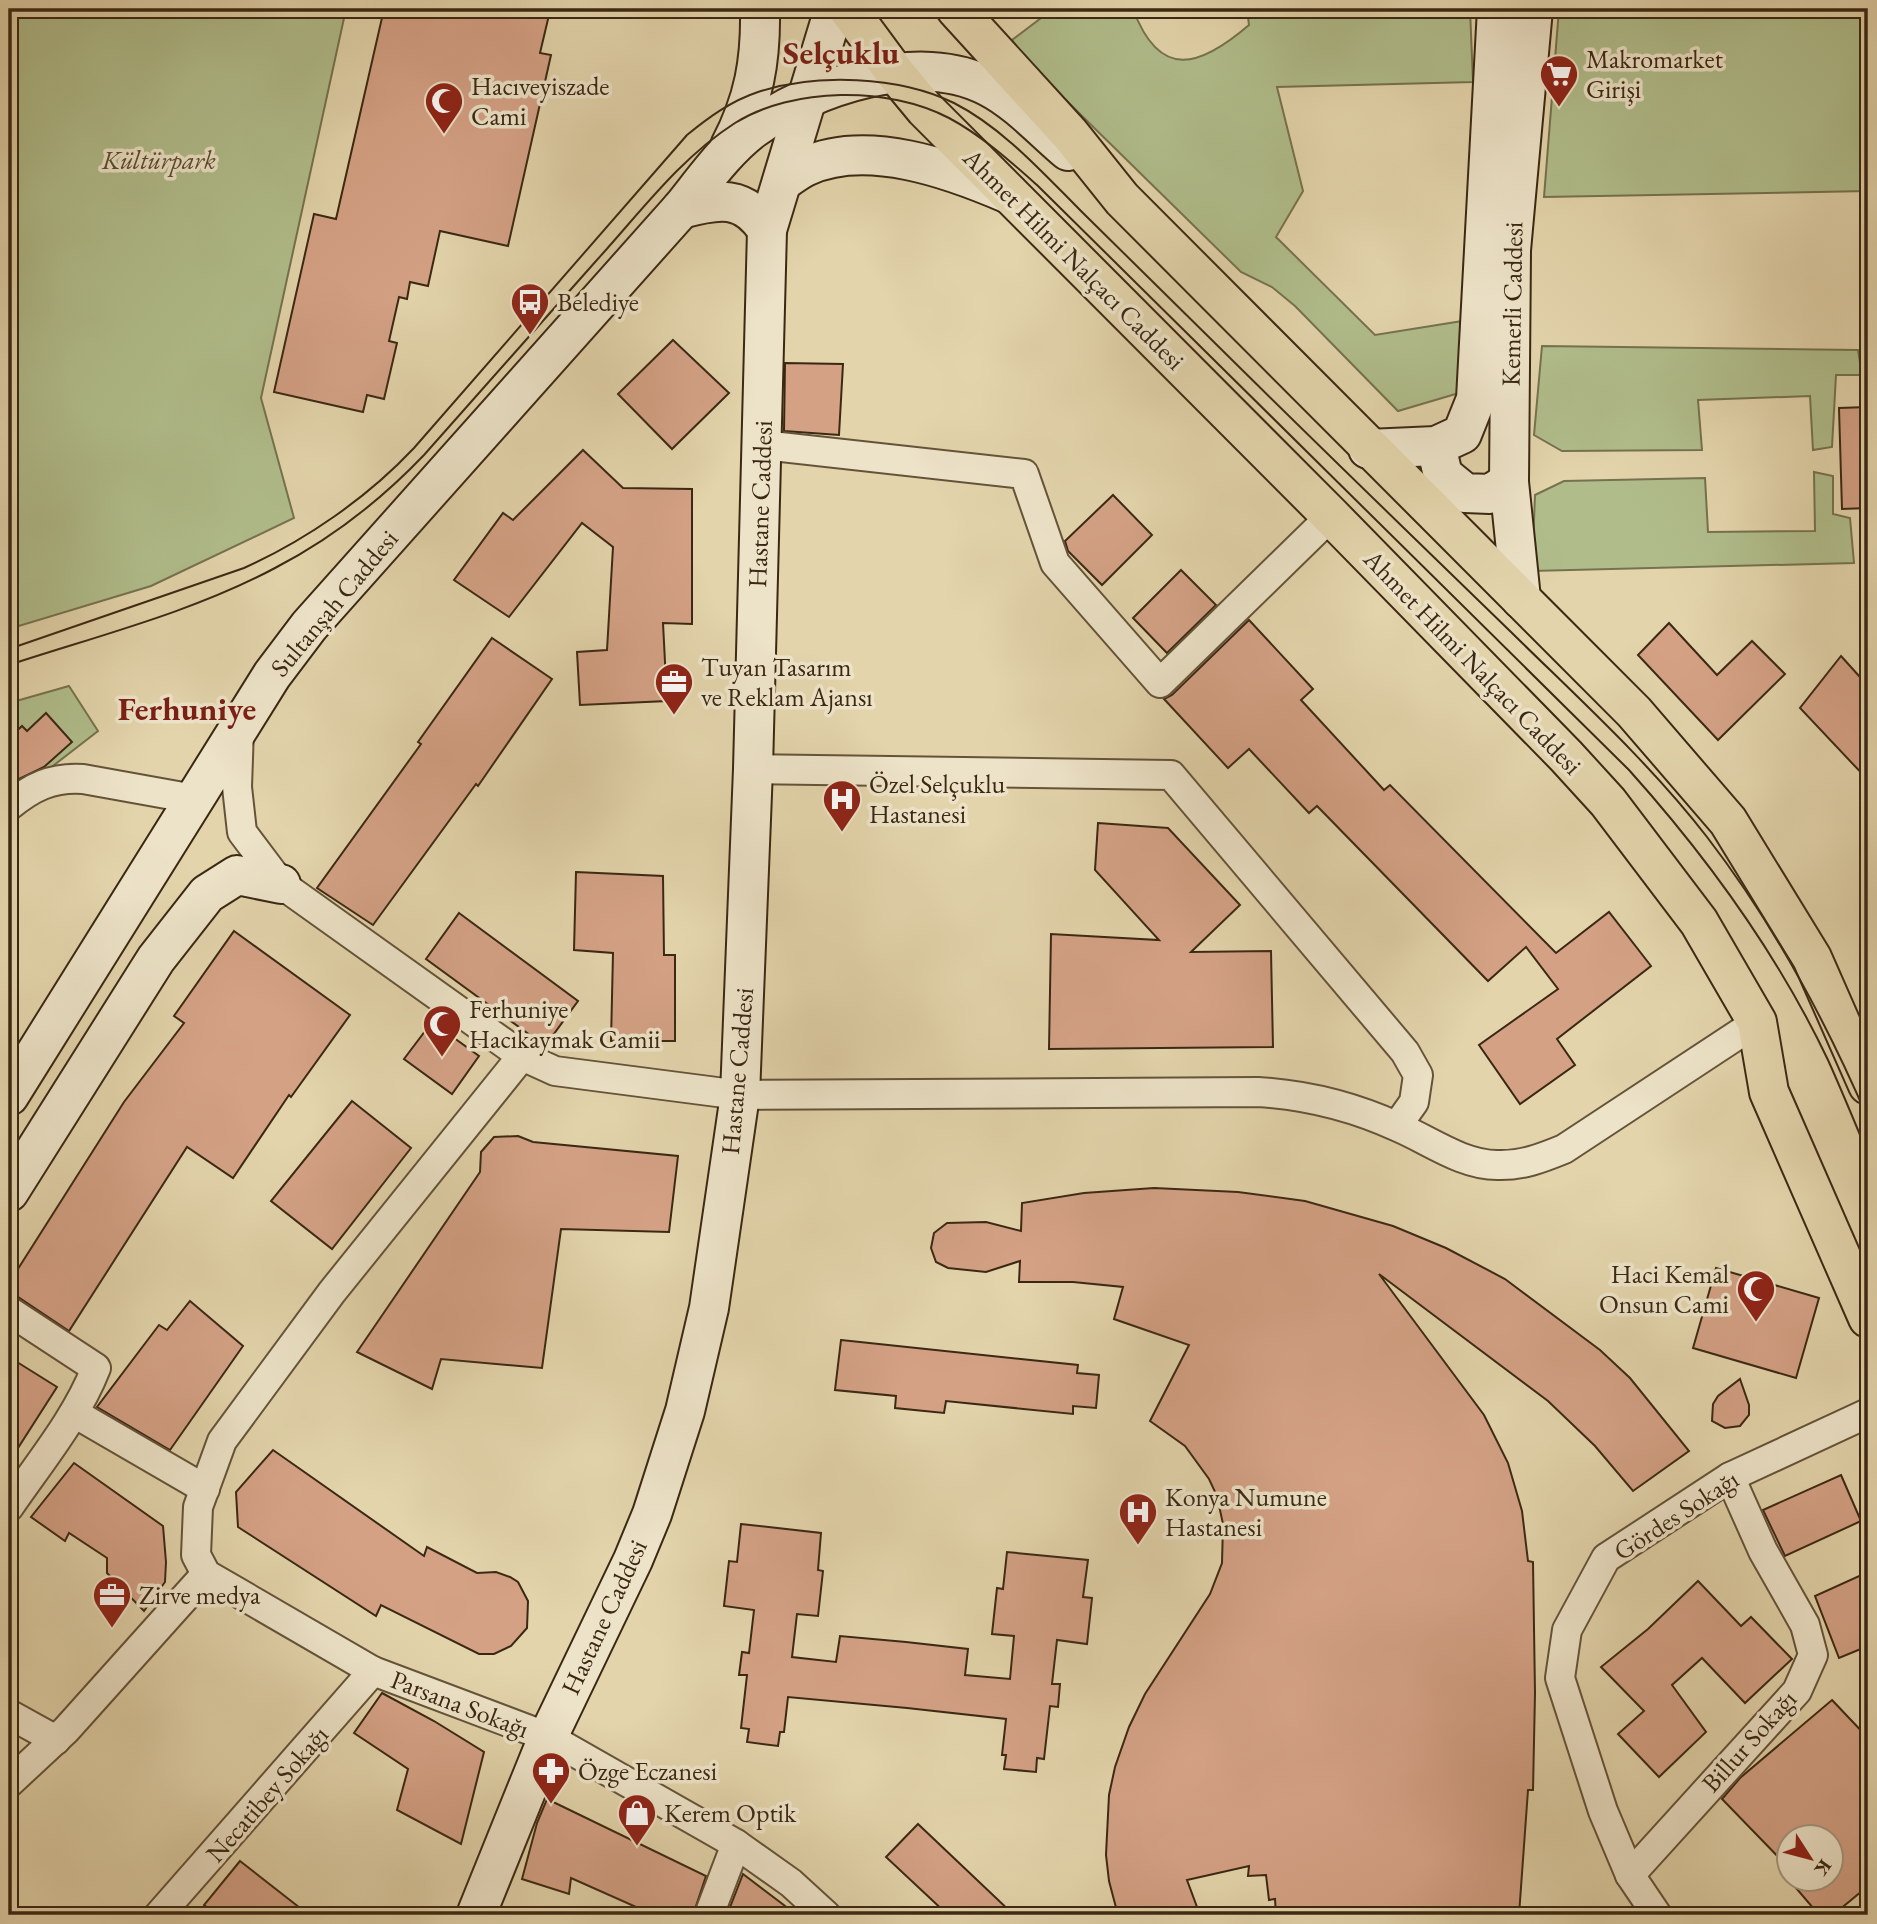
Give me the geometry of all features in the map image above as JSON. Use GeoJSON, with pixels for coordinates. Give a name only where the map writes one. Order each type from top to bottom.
{"type":"FeatureCollection","features":[{"type":"Feature","properties":{"kind":"main road","name":"Ahmet Hilmi Nalçacı Caddesi"},"geometry":{"type":"LineString","coordinates":[[848,9],[925,109],[1331,516],[1608,802],[1699,922],[1757,1022],[1769,1092],[1868,1318]]}},
{"type":"Feature","properties":{"kind":"main road"},"geometry":{"type":"LineString","coordinates":[[956,9],[1070,134],[1122,199],[1368,449],[1634,712],[1728,821],[1812,958],[1868,1085]]}},
{"type":"Feature","properties":{"kind":"street"},"geometry":{"type":"LineString","coordinates":[[724,157],[745,118],[756,79],[760,46],[760,9]]}},
{"type":"Feature","properties":{"kind":"street","name":"Hastane Caddesi"},"geometry":{"type":"LineString","coordinates":[[476,1915],[548,1737],[633,1560],[665,1479],[679,1434],[709,1308],[740,1095],[754,768],[767,230],[834,9]]}},
{"type":"Feature","properties":{"kind":"street","name":"Kemerli Caddesi"},"geometry":{"type":"LineString","coordinates":[[1368,449],[1436,446],[1462,434],[1476,399],[1497,9]]}},
{"type":"Feature","properties":{"kind":"street","name":"Kemerli Caddesi"},"geometry":{"type":"LineString","coordinates":[[1521,599],[1509,482],[1511,250],[1533,9]]}},
{"type":"Feature","properties":{"kind":"street"},"geometry":{"type":"LineString","coordinates":[[724,157],[750,131],[808,96],[858,81],[896,74],[945,73],[989,87],[1012,103],[1122,199]]}},
{"type":"Feature","properties":{"kind":"street"},"geometry":{"type":"LineString","coordinates":[[782,182],[805,167],[830,159],[858,156],[913,161],[1009,194]]}},
{"type":"Feature","properties":{"kind":"street","name":"Sultanşah Caddesi"},"geometry":{"type":"LineString","coordinates":[[9,1096],[272,674],[309,626],[681,209],[724,157]]}},
{"type":"Feature","properties":{"kind":"street"},"geometry":{"type":"LineString","coordinates":[[681,209],[720,201],[734,202],[759,217],[767,230]]}},
{"type":"Feature","properties":{"kind":"street"},"geometry":{"type":"LineString","coordinates":[[762,445],[1024,474],[1055,562],[1160,683],[1331,516]]}},
{"type":"Feature","properties":{"kind":"street"},"geometry":{"type":"LineString","coordinates":[[1436,446],[1443,475],[1465,493],[1490,494],[1509,482]]}},
{"type":"Feature","properties":{"kind":"street"},"geometry":{"type":"LineString","coordinates":[[239,728],[237,787],[242,832],[281,884],[522,1056],[555,1071],[740,1095],[1294,1094],[1328,1101],[1397,1126],[1463,1158],[1495,1166],[1530,1163],[1564,1149],[1757,1022]]}},
{"type":"Feature","properties":{"kind":"street"},"geometry":{"type":"LineString","coordinates":[[754,768],[1171,775],[1405,1052],[1418,1075],[1414,1102],[1397,1126]]}},
{"type":"Feature","properties":{"kind":"street"},"geometry":{"type":"LineString","coordinates":[[9,806],[33,788],[66,778],[183,797],[197,795]]}},
{"type":"Feature","properties":{"kind":"street"},"geometry":{"type":"LineString","coordinates":[[143,791],[159,818],[164,846]]}},
{"type":"Feature","properties":{"kind":"street"},"geometry":{"type":"LineString","coordinates":[[9,1192],[156,959],[207,894],[237,875],[281,884]]}},
{"type":"Feature","properties":{"kind":"street"},"geometry":{"type":"LineString","coordinates":[[9,1783],[56,1740],[206,1574],[196,1555],[198,1507],[222,1441],[332,1292],[522,1056]]}},
{"type":"Feature","properties":{"kind":"street"},"geometry":{"type":"LineString","coordinates":[[9,1311],[96,1368],[74,1413],[9,1507]]}},
{"type":"Feature","properties":{"kind":"street"},"geometry":{"type":"LineString","coordinates":[[74,1413],[205,1489]]}},
{"type":"Feature","properties":{"kind":"street","name":"Gördes Sokağı"},"geometry":{"type":"LineString","coordinates":[[1657,1915],[1630,1875],[1603,1811],[1560,1678],[1567,1630],[1606,1558],[1730,1477],[1868,1413]]}},
{"type":"Feature","properties":{"kind":"street","name":"Billur Sokağı"},"geometry":{"type":"LineString","coordinates":[[1630,1875],[1797,1691],[1814,1655],[1805,1625],[1763,1551],[1730,1477]]}},
{"type":"Feature","properties":{"kind":"street","name":"Parsana Sokağı"},"geometry":{"type":"LineString","coordinates":[[206,1574],[373,1671],[548,1737],[736,1844],[791,1883],[826,1915]]}},
{"type":"Feature","properties":{"kind":"street","name":"Necatibey Sokağı"},"geometry":{"type":"LineString","coordinates":[[159,1915],[373,1671]]}},
{"type":"Feature","properties":{"kind":"street"},"geometry":{"type":"LineString","coordinates":[[9,1713],[56,1740]]}},
{"type":"Feature","properties":{"kind":"street"},"geometry":{"type":"LineString","coordinates":[[709,1915],[736,1844]]}},
{"type":"Feature","properties":{"kind":"green space","name":"Kültürpark"},"geometry":{"type":"Polygon","coordinates":[[[9,9],[346,9],[261,398],[294,518],[151,586],[9,629],[9,9]]]}},
{"type":"Feature","properties":{"kind":"green space"},"geometry":{"type":"Polygon","coordinates":[[[1053,9],[1133,9],[1144,32],[1156,48],[1169,57],[1183,60],[1214,50],[1249,25],[1247,9],[1470,9],[1473,82],[1277,87],[1303,191],[1276,237],[1375,335],[1475,319],[1476,388],[1398,411],[1295,306],[1272,287],[1241,272],[1025,60],[1012,40],[1053,9]]]}},
{"type":"Feature","properties":{"kind":"green space"},"geometry":{"type":"Polygon","coordinates":[[[1559,9],[1868,9],[1868,191],[1544,197],[1559,9]]]}},
{"type":"Feature","properties":{"kind":"green space"},"geometry":{"type":"Polygon","coordinates":[[[1542,346],[1858,350],[1862,375],[1836,375],[1832,447],[1813,450],[1810,396],[1698,400],[1702,450],[1562,451],[1534,435],[1542,346]]]}},
{"type":"Feature","properties":{"kind":"green space"},"geometry":{"type":"Polygon","coordinates":[[[1814,472],[1833,476],[1833,514],[1850,518],[1854,563],[1532,571],[1535,495],[1564,481],[1705,478],[1708,532],[1815,531],[1814,472]]]}},
{"type":"Feature","properties":{"kind":"green space"},"geometry":{"type":"Polygon","coordinates":[[[69,686],[98,731],[9,800],[9,703],[69,686]]]}},
{"type":"Feature","properties":{"kind":"water"},"geometry":{"type":"Polygon","coordinates":[[[9,89],[16,108],[9,196],[9,89]]]}},
{"type":"Feature","properties":{"kind":"building","name":"Hacıveyiszade Cami"},"geometry":{"type":"Polygon","coordinates":[[[384,9],[517,9],[549,15],[540,53],[551,55],[508,246],[440,231],[428,286],[410,282],[407,299],[399,297],[389,341],[397,343],[384,399],[367,395],[363,412],[274,392],[314,214],[336,219],[384,9]]]}},
{"type":"Feature","properties":{"kind":"building"},"geometry":{"type":"Polygon","coordinates":[[[673,340],[729,393],[672,449],[618,394],[673,340]]]}},
{"type":"Feature","properties":{"kind":"building"},"geometry":{"type":"Polygon","coordinates":[[[785,363],[843,364],[839,435],[784,431],[785,363]]]}},
{"type":"Feature","properties":{"kind":"building"},"geometry":{"type":"Polygon","coordinates":[[[1868,407],[1868,508],[1842,509],[1839,408],[1868,407]]]}},
{"type":"Feature","properties":{"kind":"building"},"geometry":{"type":"Polygon","coordinates":[[[583,450],[623,488],[692,489],[692,624],[663,623],[667,701],[580,705],[577,652],[607,650],[613,547],[582,523],[509,617],[454,580],[503,513],[513,520],[583,450]]]}},
{"type":"Feature","properties":{"kind":"building"},"geometry":{"type":"Polygon","coordinates":[[[1113,495],[1152,535],[1102,585],[1068,551],[1065,541],[1113,495]]]}},
{"type":"Feature","properties":{"kind":"building"},"geometry":{"type":"Polygon","coordinates":[[[1181,570],[1216,605],[1167,653],[1133,618],[1181,570]]]}},
{"type":"Feature","properties":{"kind":"building"},"geometry":{"type":"Polygon","coordinates":[[[1249,620],[1313,689],[1301,700],[1384,790],[1390,785],[1556,953],[1609,912],[1651,966],[1557,1039],[1575,1065],[1520,1104],[1479,1045],[1558,989],[1526,947],[1488,981],[1317,806],[1309,813],[1249,749],[1228,768],[1164,699],[1172,695],[1249,620]]]}},
{"type":"Feature","properties":{"kind":"building"},"geometry":{"type":"Polygon","coordinates":[[[1669,623],[1717,675],[1752,641],[1785,674],[1718,740],[1638,655],[1669,623]]]}},
{"type":"Feature","properties":{"kind":"building"},"geometry":{"type":"Polygon","coordinates":[[[492,638],[552,679],[478,786],[476,784],[373,925],[317,888],[421,744],[418,742],[492,638]]]}},
{"type":"Feature","properties":{"kind":"building"},"geometry":{"type":"Polygon","coordinates":[[[1841,656],[1868,686],[1868,780],[1800,708],[1841,656]]]}},
{"type":"Feature","properties":{"kind":"building"},"geometry":{"type":"Polygon","coordinates":[[[46,713],[72,742],[44,767],[17,780],[9,771],[9,738],[22,726],[27,731],[46,713]]]}},
{"type":"Feature","properties":{"kind":"building"},"geometry":{"type":"Polygon","coordinates":[[[1098,823],[1168,828],[1240,905],[1191,952],[1271,951],[1273,1047],[1049,1049],[1051,934],[1159,940],[1095,870],[1098,823]]]}},
{"type":"Feature","properties":{"kind":"building"},"geometry":{"type":"Polygon","coordinates":[[[576,872],[663,876],[664,955],[675,955],[675,1041],[611,1041],[613,953],[574,950],[576,872]]]}},
{"type":"Feature","properties":{"kind":"building"},"geometry":{"type":"Polygon","coordinates":[[[459,913],[578,1001],[545,1046],[426,959],[459,913]]]}},
{"type":"Feature","properties":{"kind":"building"},"geometry":{"type":"Polygon","coordinates":[[[234,931],[350,1015],[291,1097],[289,1095],[233,1178],[187,1147],[69,1331],[18,1297],[9,1295],[9,1283],[124,1102],[184,1023],[174,1016],[234,931]]]}},
{"type":"Feature","properties":{"kind":"building","name":"Ferhuniye Hacıkaymak Camii"},"geometry":{"type":"Polygon","coordinates":[[[432,1022],[479,1056],[452,1094],[404,1059],[432,1022]]]}},
{"type":"Feature","properties":{"kind":"building"},"geometry":{"type":"Polygon","coordinates":[[[352,1101],[411,1148],[332,1249],[271,1201],[352,1101]]]}},
{"type":"Feature","properties":{"kind":"building"},"geometry":{"type":"Polygon","coordinates":[[[518,1136],[533,1142],[678,1156],[669,1232],[561,1229],[542,1368],[441,1359],[432,1389],[357,1352],[480,1172],[481,1152],[494,1137],[518,1136]]]}},
{"type":"Feature","properties":{"kind":"building"},"geometry":{"type":"Polygon","coordinates":[[[1154,1188],[1238,1192],[1305,1201],[1393,1226],[1446,1248],[1505,1279],[1600,1350],[1630,1378],[1689,1451],[1633,1491],[1595,1446],[1548,1401],[1379,1274],[1484,1415],[1508,1463],[1522,1511],[1528,1561],[1533,1562],[1535,1693],[1533,1790],[1528,1790],[1519,1915],[1276,1915],[1275,1899],[1269,1900],[1266,1875],[1248,1876],[1249,1866],[1187,1880],[1200,1915],[1118,1915],[1109,1881],[1106,1855],[1109,1795],[1115,1767],[1129,1727],[1145,1694],[1210,1594],[1222,1563],[1223,1524],[1217,1496],[1209,1479],[1185,1446],[1150,1421],[1189,1345],[1114,1319],[1123,1287],[1073,1282],[1019,1282],[1020,1261],[986,1272],[948,1268],[936,1262],[931,1248],[934,1233],[947,1223],[986,1222],[1021,1231],[1022,1203],[1084,1193],[1154,1188]]]}},
{"type":"Feature","properties":{"kind":"building","name":"Haci Kemal Onsun Cami"},"geometry":{"type":"Polygon","coordinates":[[[1716,1268],[1819,1298],[1796,1378],[1693,1348],[1716,1268]]]}},
{"type":"Feature","properties":{"kind":"building"},"geometry":{"type":"Polygon","coordinates":[[[190,1301],[243,1346],[170,1450],[97,1407],[159,1325],[167,1330],[190,1301]]]}},
{"type":"Feature","properties":{"kind":"building"},"geometry":{"type":"Polygon","coordinates":[[[841,1340],[1078,1365],[1077,1373],[1099,1375],[1096,1408],[1073,1406],[1073,1414],[946,1401],[944,1413],[895,1408],[896,1396],[835,1390],[841,1340]]]}},
{"type":"Feature","properties":{"kind":"building"},"geometry":{"type":"Polygon","coordinates":[[[9,1357],[57,1387],[9,1462],[9,1357]]]}},
{"type":"Feature","properties":{"kind":"building"},"geometry":{"type":"Polygon","coordinates":[[[1740,1379],[1749,1405],[1749,1415],[1740,1426],[1725,1428],[1712,1421],[1713,1404],[1718,1396],[1740,1379]]]}},
{"type":"Feature","properties":{"kind":"building"},"geometry":{"type":"Polygon","coordinates":[[[273,1450],[424,1556],[427,1547],[477,1573],[496,1572],[518,1582],[528,1601],[527,1628],[511,1646],[494,1654],[479,1654],[381,1605],[376,1616],[238,1527],[236,1492],[273,1450]]]}},
{"type":"Feature","properties":{"kind":"building"},"geometry":{"type":"Polygon","coordinates":[[[74,1463],[163,1526],[165,1582],[144,1611],[107,1573],[107,1558],[69,1533],[65,1541],[31,1517],[74,1463]]]}},
{"type":"Feature","properties":{"kind":"building"},"geometry":{"type":"Polygon","coordinates":[[[1841,1475],[1861,1521],[1785,1556],[1763,1510],[1841,1475]]]}},
{"type":"Feature","properties":{"kind":"building"},"geometry":{"type":"Polygon","coordinates":[[[741,1524],[821,1533],[818,1570],[823,1571],[818,1616],[797,1614],[792,1657],[836,1662],[840,1636],[906,1642],[968,1649],[965,1675],[1010,1679],[1014,1636],[992,1634],[997,1588],[1003,1589],[1007,1552],[1088,1560],[1083,1597],[1092,1598],[1087,1644],[1057,1640],[1052,1684],[1060,1684],[1058,1707],[1050,1706],[1044,1759],[1037,1758],[1036,1772],[1004,1769],[1006,1755],[1002,1755],[1006,1719],[907,1708],[788,1697],[784,1732],[780,1732],[778,1746],[747,1742],[749,1729],[741,1728],[747,1675],[739,1675],[742,1652],[749,1653],[754,1610],[724,1606],[729,1561],[737,1562],[741,1524]]]}},
{"type":"Feature","properties":{"kind":"building"},"geometry":{"type":"Polygon","coordinates":[[[1868,1572],[1868,1646],[1839,1658],[1815,1596],[1868,1572]]]}},
{"type":"Feature","properties":{"kind":"building"},"geometry":{"type":"Polygon","coordinates":[[[1698,1581],[1741,1626],[1751,1617],[1792,1659],[1745,1703],[1702,1658],[1672,1685],[1706,1732],[1659,1777],[1618,1734],[1644,1711],[1601,1667],[1648,1629],[1698,1581]]]}},
{"type":"Feature","properties":{"kind":"building"},"geometry":{"type":"Polygon","coordinates":[[[382,1693],[484,1752],[461,1844],[397,1810],[408,1769],[354,1733],[382,1693]]]}},
{"type":"Feature","properties":{"kind":"building"},"geometry":{"type":"Polygon","coordinates":[[[1832,1700],[1868,1738],[1868,1886],[1833,1915],[1819,1915],[1799,1892],[1846,1892],[1846,1822],[1776,1822],[1776,1855],[1722,1799],[1740,1778],[1832,1700]]]}},
{"type":"Feature","properties":{"kind":"building"},"geometry":{"type":"Polygon","coordinates":[[[547,1799],[706,1876],[693,1915],[654,1915],[571,1878],[569,1894],[522,1879],[537,1823],[547,1799]]]}},
{"type":"Feature","properties":{"kind":"building"},"geometry":{"type":"Polygon","coordinates":[[[918,1824],[1014,1915],[948,1915],[886,1857],[918,1824]]]}},
{"type":"Feature","properties":{"kind":"building"},"geometry":{"type":"Polygon","coordinates":[[[240,1861],[309,1915],[217,1915],[204,1905],[240,1861]]]}},
{"type":"Feature","properties":{"kind":"building"},"geometry":{"type":"Polygon","coordinates":[[[743,1874],[797,1915],[727,1915],[743,1874]]]}},
{"type":"Feature","properties":{"kind":"tram line"},"geometry":{"type":"LineString","coordinates":[[9,649],[244,568],[313,531],[356,501],[414,448],[687,135],[721,110],[758,92],[805,82],[857,80],[908,87],[932,94],[972,113],[1022,152],[1637,757],[1707,837],[1776,938],[1816,1009],[1868,1119]]}},
{"type":"Feature","properties":{"kind":"tram line"},"geometry":{"type":"LineString","coordinates":[[9,665],[144,622],[244,584],[296,557],[354,517],[390,488],[424,455],[678,170],[735,123],[758,111],[812,97],[870,96],[898,100],[925,108],[961,125],[995,149],[1037,185],[1629,770],[1713,872],[1763,944],[1808,1020],[1868,1154]]}},
{"type":"Feature","properties":{"kind":"place","name":"Makromarket Girişi"},"geometry":{"type":"Point","coordinates":[1559,108]}},
{"type":"Feature","properties":{"kind":"place","name":"Hacıveyiszade Cami"},"geometry":{"type":"Point","coordinates":[444,135]}},
{"type":"Feature","properties":{"kind":"place","name":"Belediye"},"geometry":{"type":"Point","coordinates":[530,336]}},
{"type":"Feature","properties":{"kind":"place","name":"Tuyan Tasarım ve Reklam Ajansı"},"geometry":{"type":"Point","coordinates":[674,716]}},
{"type":"Feature","properties":{"kind":"place","name":"Özel Selçuklu Hastanesi"},"geometry":{"type":"Point","coordinates":[842,833]}},
{"type":"Feature","properties":{"kind":"place","name":"Ferhuniye Hacıkaymak Camii"},"geometry":{"type":"Point","coordinates":[442,1058]}},
{"type":"Feature","properties":{"kind":"place","name":"Haci Kemal Onsun Cami"},"geometry":{"type":"Point","coordinates":[1756,1323]}},
{"type":"Feature","properties":{"kind":"place","name":"Konya Numune Hastanesi"},"geometry":{"type":"Point","coordinates":[1138,1546]}},
{"type":"Feature","properties":{"kind":"place","name":"Zirve medya"},"geometry":{"type":"Point","coordinates":[112,1629]}},
{"type":"Feature","properties":{"kind":"place","name":"Özge Eczanesi"},"geometry":{"type":"Point","coordinates":[551,1805]}},
{"type":"Feature","properties":{"kind":"place","name":"Kerem Optik"},"geometry":{"type":"Point","coordinates":[637,1847]}},
{"type":"Feature","properties":{"kind":"district","name":"Selçuklu"},"geometry":{"type":"Point","coordinates":[841,52]}},
{"type":"Feature","properties":{"kind":"district","name":"Ferhuniye"},"geometry":{"type":"Point","coordinates":[187,708]}}]}
